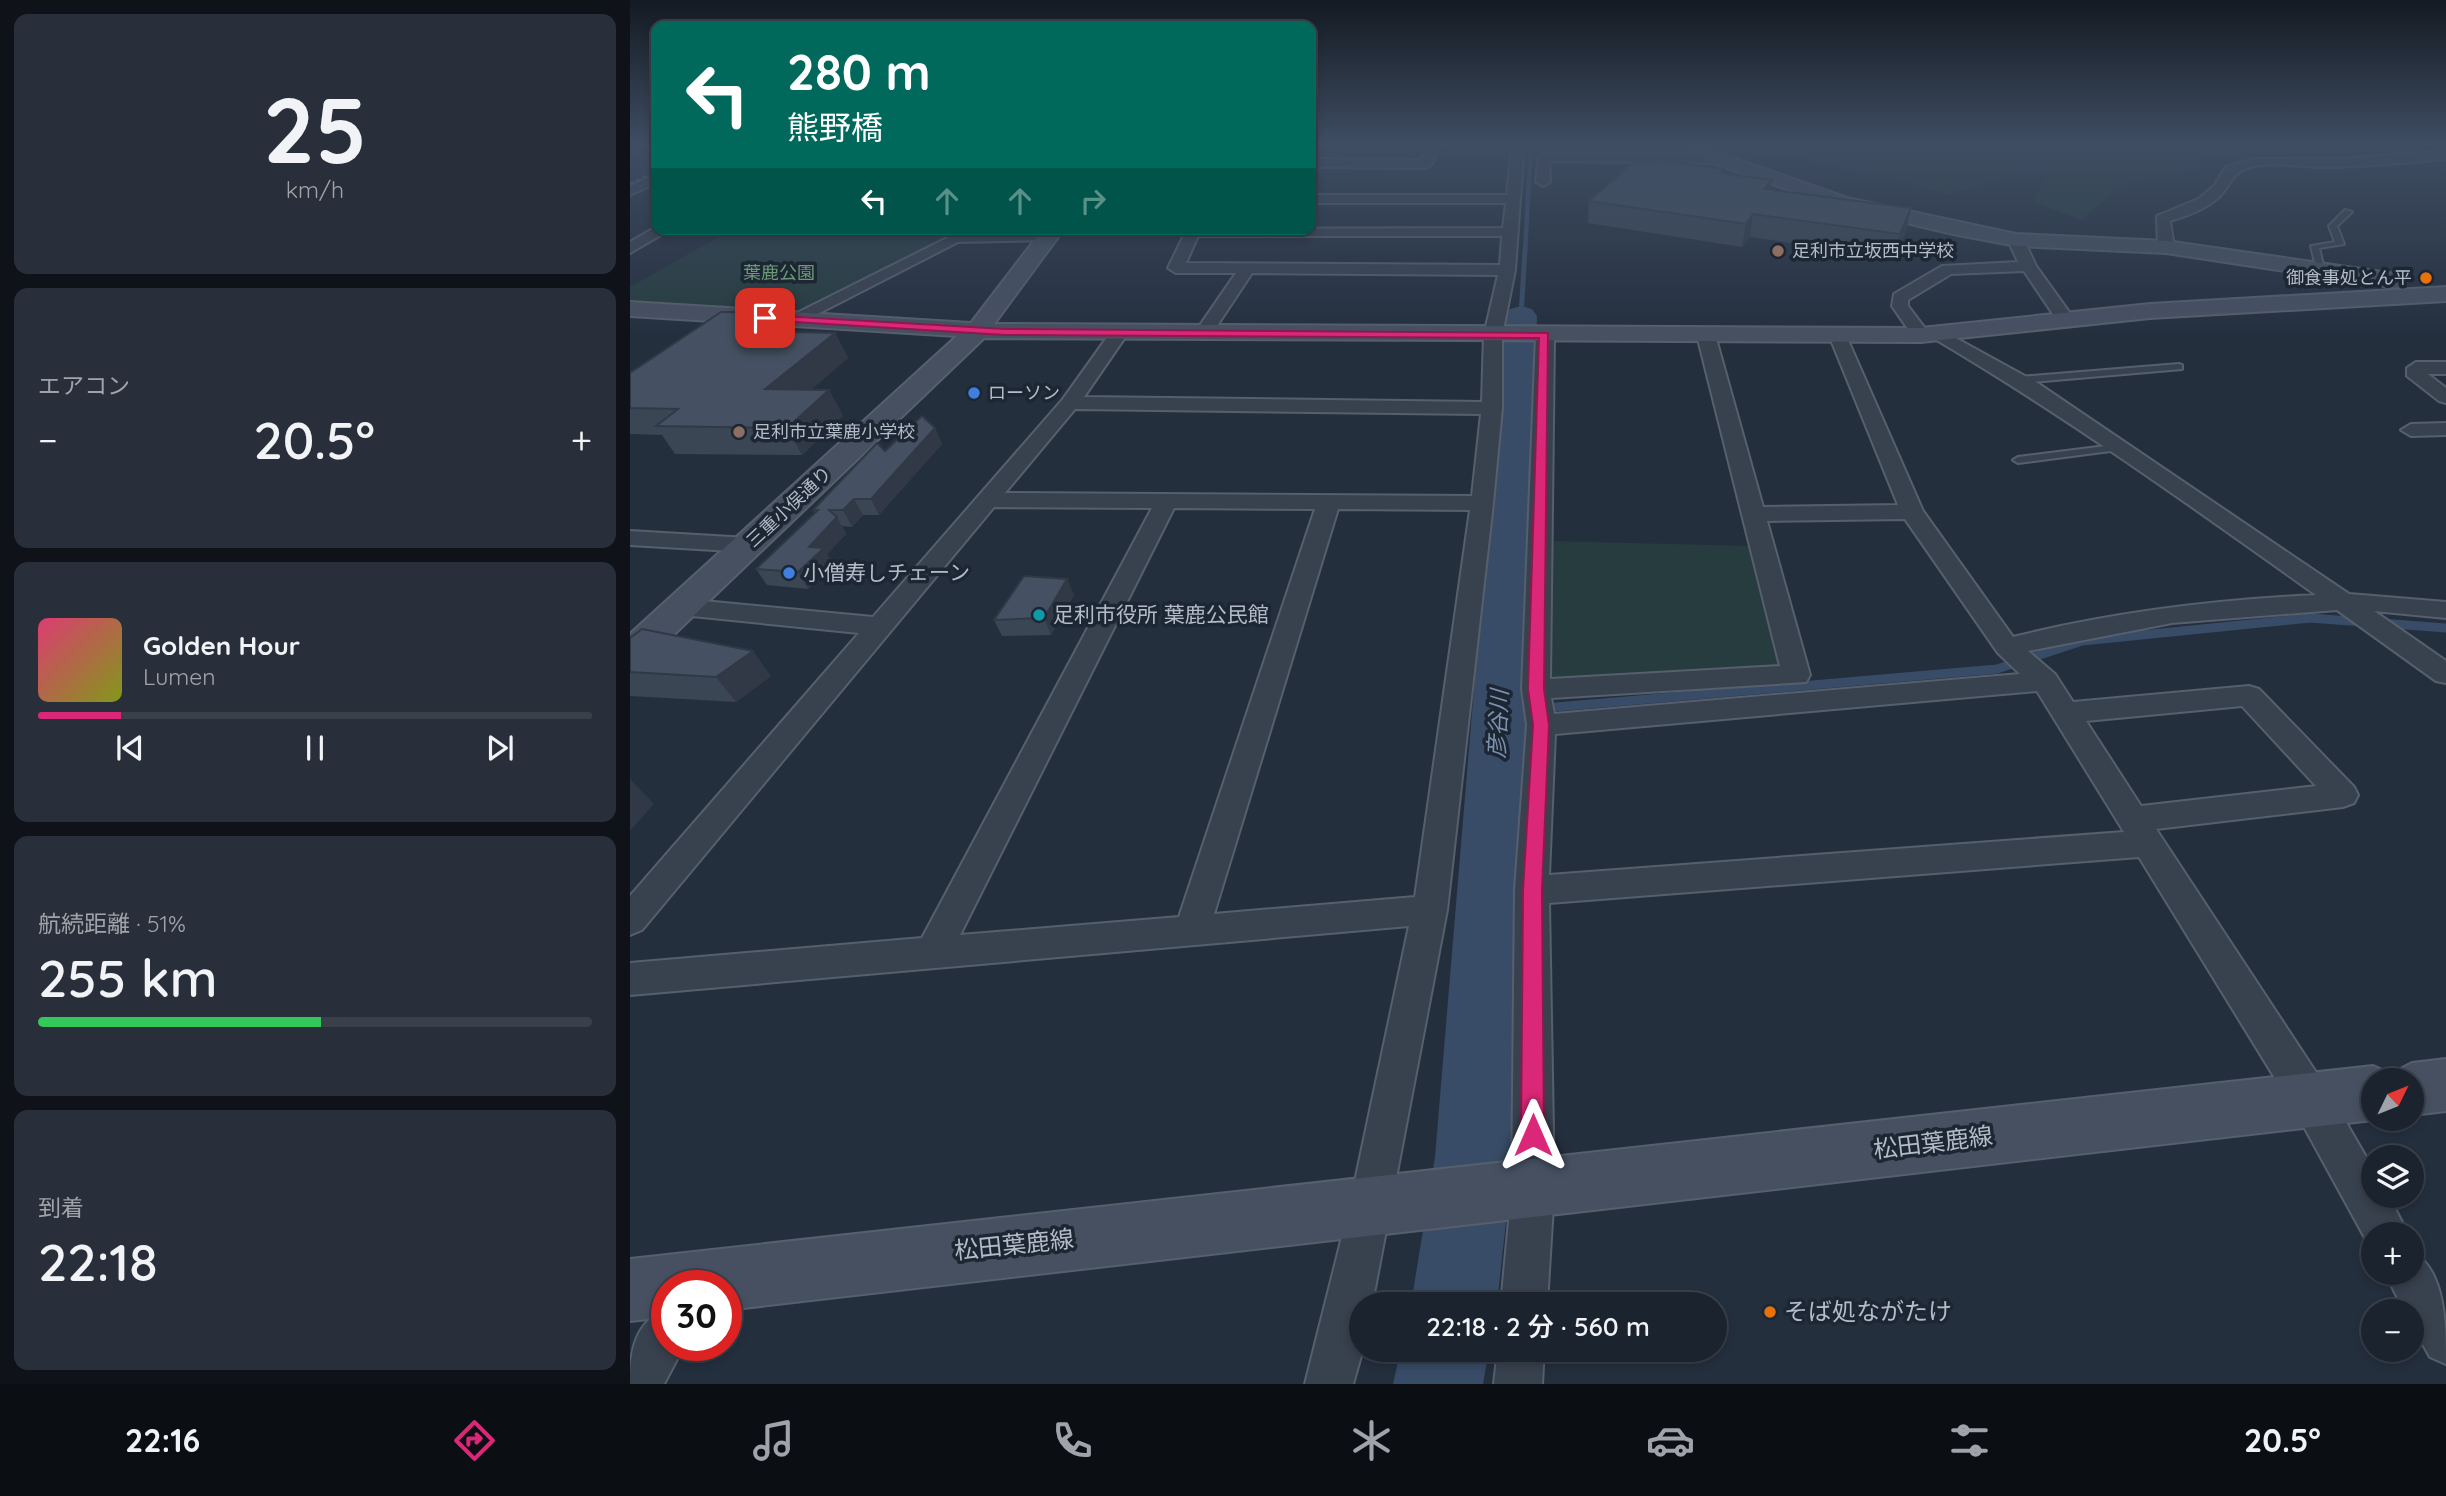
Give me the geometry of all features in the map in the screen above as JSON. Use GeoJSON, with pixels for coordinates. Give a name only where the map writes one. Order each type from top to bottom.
{"type":"FeatureCollection","features":[{"type":"Feature","properties":{"kind":"street"},"geometry":{"type":"LineString","coordinates":[[1329,1384],[1385,1204],[1430,910],[1482,503],[1507,270],[1510,208]]}},
{"type":"Feature","properties":{"kind":"street"},"geometry":{"type":"LineString","coordinates":[[1862,208],[2016,240],[2166,247],[2320,269],[2446,291]]}},
{"type":"Feature","properties":{"kind":"street"},"geometry":{"type":"LineString","coordinates":[[2166,247],[2162,219],[2195,208]]}},
{"type":"Feature","properties":{"kind":"street"},"geometry":{"type":"LineString","coordinates":[[1316,231],[1509,232]]}},
{"type":"Feature","properties":{"kind":"street"},"geometry":{"type":"LineString","coordinates":[[630,248],[653,235]]}},
{"type":"Feature","properties":{"kind":"street"},"geometry":{"type":"LineString","coordinates":[[792,320],[958,236],[982,235]]}},
{"type":"Feature","properties":{"kind":"street","name":"三重小俣通り"},"geometry":{"type":"LineString","coordinates":[[630,655],[976,331],[1050,235]]}},
{"type":"Feature","properties":{"kind":"street"},"geometry":{"type":"LineString","coordinates":[[1191,235],[1176,268],[1507,270]]}},
{"type":"Feature","properties":{"kind":"street"},"geometry":{"type":"LineString","coordinates":[[2016,240],[2028,266],[2065,320]]}},
{"type":"Feature","properties":{"kind":"street"},"geometry":{"type":"LineString","coordinates":[[2028,266],[1983,270],[1948,269],[1900,298],[1900,306],[1931,335],[2019,380],[2122,447],[2446,674]]}},
{"type":"Feature","properties":{"kind":"street"},"geometry":{"type":"LineString","coordinates":[[1203,334],[1246,270]]}},
{"type":"Feature","properties":{"kind":"street"},"geometry":{"type":"LineString","coordinates":[[630,309],[976,331],[1931,335],[2150,311],[2446,291]]}},
{"type":"Feature","properties":{"kind":"street"},"geometry":{"type":"LineString","coordinates":[[630,920],[1070,403],[1119,333]]}},
{"type":"Feature","properties":{"kind":"street"},"geometry":{"type":"LineString","coordinates":[[1523,1292],[1513,1191],[1541,725],[1536,689],[1538,335]]}},
{"type":"Feature","properties":{"kind":"street"},"geometry":{"type":"LineString","coordinates":[[1536,689],[1796,675],[1706,335]]}},
{"type":"Feature","properties":{"kind":"street"},"geometry":{"type":"LineString","coordinates":[[1838,335],[1912,512],[2007,647],[2045,681],[2311,1100],[2379,1222]]}},
{"type":"Feature","properties":{"kind":"street"},"geometry":{"type":"LineString","coordinates":[[2446,368],[2416,369],[2414,372],[2446,397]]}},
{"type":"Feature","properties":{"kind":"street"},"geometry":{"type":"LineString","coordinates":[[1070,403],[1492,408]]}},
{"type":"Feature","properties":{"kind":"street"},"geometry":{"type":"LineString","coordinates":[[2411,430],[2446,429]]}},
{"type":"Feature","properties":{"kind":"street"},"geometry":{"type":"LineString","coordinates":[[988,500],[1482,503]]}},
{"type":"Feature","properties":{"kind":"street"},"geometry":{"type":"LineString","coordinates":[[934,951],[1166,502]]}},
{"type":"Feature","properties":{"kind":"street"},"geometry":{"type":"LineString","coordinates":[[1192,929],[1329,502]]}},
{"type":"Feature","properties":{"kind":"street"},"geometry":{"type":"LineString","coordinates":[[1753,514],[1912,512]]}},
{"type":"Feature","properties":{"kind":"street"},"geometry":{"type":"LineString","coordinates":[[630,538],[748,545]]}},
{"type":"Feature","properties":{"kind":"street"},"geometry":{"type":"LineString","coordinates":[[2007,647],[2066,631],[2215,611],[2342,602],[2446,610]]}},
{"type":"Feature","properties":{"kind":"street"},"geometry":{"type":"LineString","coordinates":[[682,607],[879,626]]}},
{"type":"Feature","properties":{"kind":"street"},"geometry":{"type":"LineString","coordinates":[[1541,725],[2045,681]]}},
{"type":"Feature","properties":{"kind":"street"},"geometry":{"type":"LineString","coordinates":[[1532,890],[2139,831],[2343,795],[2249,696],[2065,713]]}},
{"type":"Feature","properties":{"kind":"street"},"geometry":{"type":"LineString","coordinates":[[630,979],[1430,910]]}},
{"type":"Feature","properties":{"kind":"street"},"geometry":{"type":"LineString","coordinates":[[2424,1088],[2446,1085]]}},
{"type":"Feature","properties":{"kind":"street","name":"松田葉鹿線"},"geometry":{"type":"LineString","coordinates":[[742,1278],[2361,1094]]}},
{"type":"Feature","properties":{"kind":"street"},"geometry":{"type":"LineString","coordinates":[[2414,1285],[2446,1341]]}},
{"type":"Feature","properties":{"kind":"street","name":"松田葉鹿線"},"geometry":{"type":"LineString","coordinates":[[630,1290],[651,1288]]}},
{"type":"Feature","properties":{"kind":"street"},"geometry":{"type":"LineString","coordinates":[[638,1384],[651,1361]]}},
{"type":"Feature","properties":{"kind":"street"},"geometry":{"type":"LineString","coordinates":[[1518,1384],[1520,1362]]}},
{"type":"Feature","properties":{"kind":"lane"},"geometry":{"type":"LineString","coordinates":[[2320,269],[2315,246],[2340,244],[2333,226],[2348,212]]}},
{"type":"Feature","properties":{"kind":"lane"},"geometry":{"type":"LineString","coordinates":[[2019,380],[2179,367]]}},
{"type":"Feature","properties":{"kind":"lane"},"geometry":{"type":"LineString","coordinates":[[2018,460],[2122,447]]}},
{"type":"Feature","properties":{"kind":"green space"},"geometry":{"type":"Polygon","coordinates":[[[2048,208],[2096,208],[2082,220],[2048,208]]]}},
{"type":"Feature","properties":{"kind":"green space","name":"葉鹿公園"},"geometry":{"type":"Polygon","coordinates":[[[722,235],[948,236],[790,317],[630,303],[630,287],[722,235]]]}},
{"type":"Feature","properties":{"kind":"green space"},"geometry":{"type":"Polygon","coordinates":[[[1549,541],[1753,546],[1786,671],[1545,683],[1549,541]]]}},
{"type":"Feature","properties":{"kind":"building"},"geometry":{"type":"Polygon","coordinates":[[[1634,208],[1911,208],[1900,234],[1753,214],[1746,224],[1634,208]]]}},
{"type":"Feature","properties":{"kind":"building"},"geometry":{"type":"Polygon","coordinates":[[[721,312],[765,312],[740,331],[835,333],[765,389],[829,390],[787,428],[656,426],[678,409],[630,408],[630,373],[721,312]]]}},
{"type":"Feature","properties":{"kind":"building"},"geometry":{"type":"Polygon","coordinates":[[[922,416],[935,428],[871,499],[854,499],[843,510],[829,510],[837,517],[809,547],[824,548],[798,572],[756,569],[818,510],[813,510],[877,443],[885,451],[922,416]]]}},
{"type":"Feature","properties":{"kind":"building"},"geometry":{"type":"Polygon","coordinates":[[[1024,576],[1067,579],[1044,618],[994,620],[1024,576]]]}},
{"type":"Feature","properties":{"kind":"building"},"geometry":{"type":"Polygon","coordinates":[[[642,629],[753,651],[716,677],[630,672],[630,638],[642,629]]]}},
{"type":"Feature","properties":{"kind":"waterway","name":"彦谷川"},"geometry":{"type":"LineString","coordinates":[[1525,252],[1527,208]]}},
{"type":"Feature","properties":{"kind":"waterway","name":"彦谷川"},"geometry":{"type":"LineString","coordinates":[[1521,316],[1525,250]]}},
{"type":"Feature","properties":{"kind":"waterway","name":"彦谷川"},"geometry":{"type":"LineString","coordinates":[[1456,1292],[1474,1157],[1521,316]]}},
{"type":"Feature","properties":{"kind":"waterway"},"geometry":{"type":"LineString","coordinates":[[1499,712],[1997,669],[2082,641],[2310,618],[2364,622]]}},
{"type":"Feature","properties":{"kind":"waterway"},"geometry":{"type":"LineString","coordinates":[[2381,623],[2446,628]]}},
{"type":"Feature","properties":{"kind":"waterway","name":"彦谷川"},"geometry":{"type":"LineString","coordinates":[[1438,1384],[1442,1362]]}},
{"type":"Feature","properties":{"kind":"place","name":"足利市立坂西中学校"},"geometry":{"type":"Point","coordinates":[1778,251]}},
{"type":"Feature","properties":{"kind":"place","name":"御食事処とん平"},"geometry":{"type":"Point","coordinates":[2426,278]}},
{"type":"Feature","properties":{"kind":"place","name":"ローソン"},"geometry":{"type":"Point","coordinates":[974,393]}},
{"type":"Feature","properties":{"kind":"place","name":"足利市立葉鹿小学校"},"geometry":{"type":"Point","coordinates":[739,432]}},
{"type":"Feature","properties":{"kind":"place","name":"小僧寿しチェーン"},"geometry":{"type":"Point","coordinates":[789,573]}},
{"type":"Feature","properties":{"kind":"place","name":"足利市役所 葉鹿公民館"},"geometry":{"type":"Point","coordinates":[1039,615]}},
{"type":"Feature","properties":{"kind":"place","name":"そば処ながたけ"},"geometry":{"type":"Point","coordinates":[1770,1312]}},
{"type":"Feature","properties":{"kind":"route"},"geometry":{"type":"LineString","coordinates":[[765,318],[1005,332],[1545,335],[1536,689],[1541,725],[1532,890],[1533,1135]]}}]}
